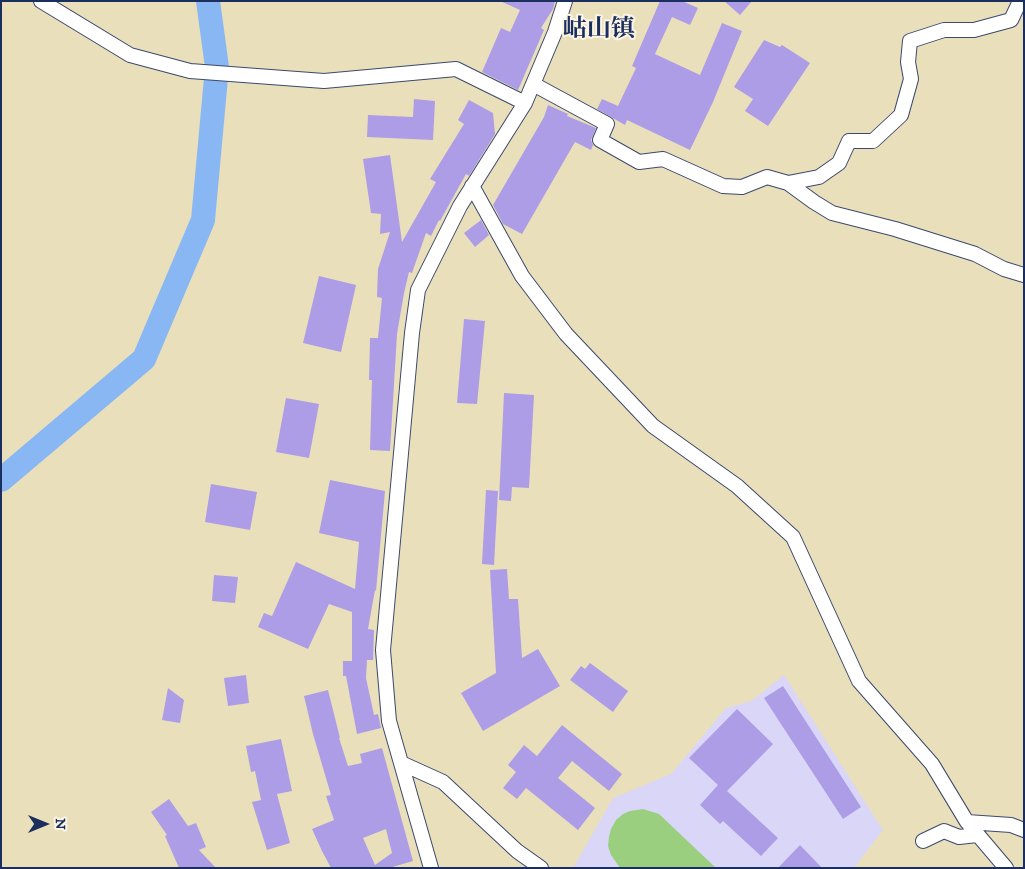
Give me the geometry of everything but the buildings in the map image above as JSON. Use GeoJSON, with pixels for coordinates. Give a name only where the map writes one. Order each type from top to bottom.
{"type":"FeatureCollection","features":[{"type":"Feature","properties":{"kind":"street"},"geometry":{"type":"LineString","coordinates":[[41,1],[130,55],[190,71],[324,81],[456,69],[525,103]]}},
{"type":"Feature","properties":{"kind":"street"},"geometry":{"type":"LineString","coordinates":[[431,868],[389,721],[383,650],[412,333],[418,290],[460,206],[525,103],[565,1]]}},
{"type":"Feature","properties":{"kind":"street"},"geometry":{"type":"LineString","coordinates":[[788,183],[819,177],[839,163],[850,140],[873,140],[901,115],[911,79],[908,62],[910,41],[944,30],[974,30],[1011,20],[1020,1]]}},
{"type":"Feature","properties":{"kind":"street"},"geometry":{"type":"LineString","coordinates":[[533,84],[607,124],[600,140],[639,162],[664,159],[723,186],[742,187],[767,177],[788,183],[832,213],[895,229],[975,254],[1004,269],[1024,275]]}},
{"type":"Feature","properties":{"kind":"street"},"geometry":{"type":"LineString","coordinates":[[472,186],[522,276],[566,334],[653,426],[737,486],[793,537],[859,681],[932,764],[967,822],[1006,868]]}},
{"type":"Feature","properties":{"kind":"street"},"geometry":{"type":"LineString","coordinates":[[401,762],[443,782],[517,850],[541,868]]}},
{"type":"Feature","properties":{"kind":"street"},"geometry":{"type":"LineString","coordinates":[[967,822],[1012,825],[1024,830]]}},
{"type":"Feature","properties":{"kind":"street"},"geometry":{"type":"LineString","coordinates":[[923,841],[944,831],[960,837],[977,835]]}},
{"type":"Feature","properties":{"kind":"shaded area"},"geometry":{"type":"Polygon","coordinates":[[[784,675],[883,830],[854,868],[573,868],[613,798],[671,774],[726,708],[751,701],[784,675]]]}},
{"type":"Feature","properties":{"kind":"green space"},"geometry":{"type":"Polygon","coordinates":[[[643,809],[659,814],[716,868],[620,868],[611,855],[608,846],[611,829],[616,820],[623,814],[643,809]]]}},
{"type":"Feature","properties":{"kind":"waterway"},"geometry":{"type":"LineString","coordinates":[[1,480],[144,359],[203,220],[217,67],[208,1]]}},
{"type":"Feature","properties":{"kind":"district","name":"岵山镇"},"geometry":{"type":"Point","coordinates":[599,31]}}]}
